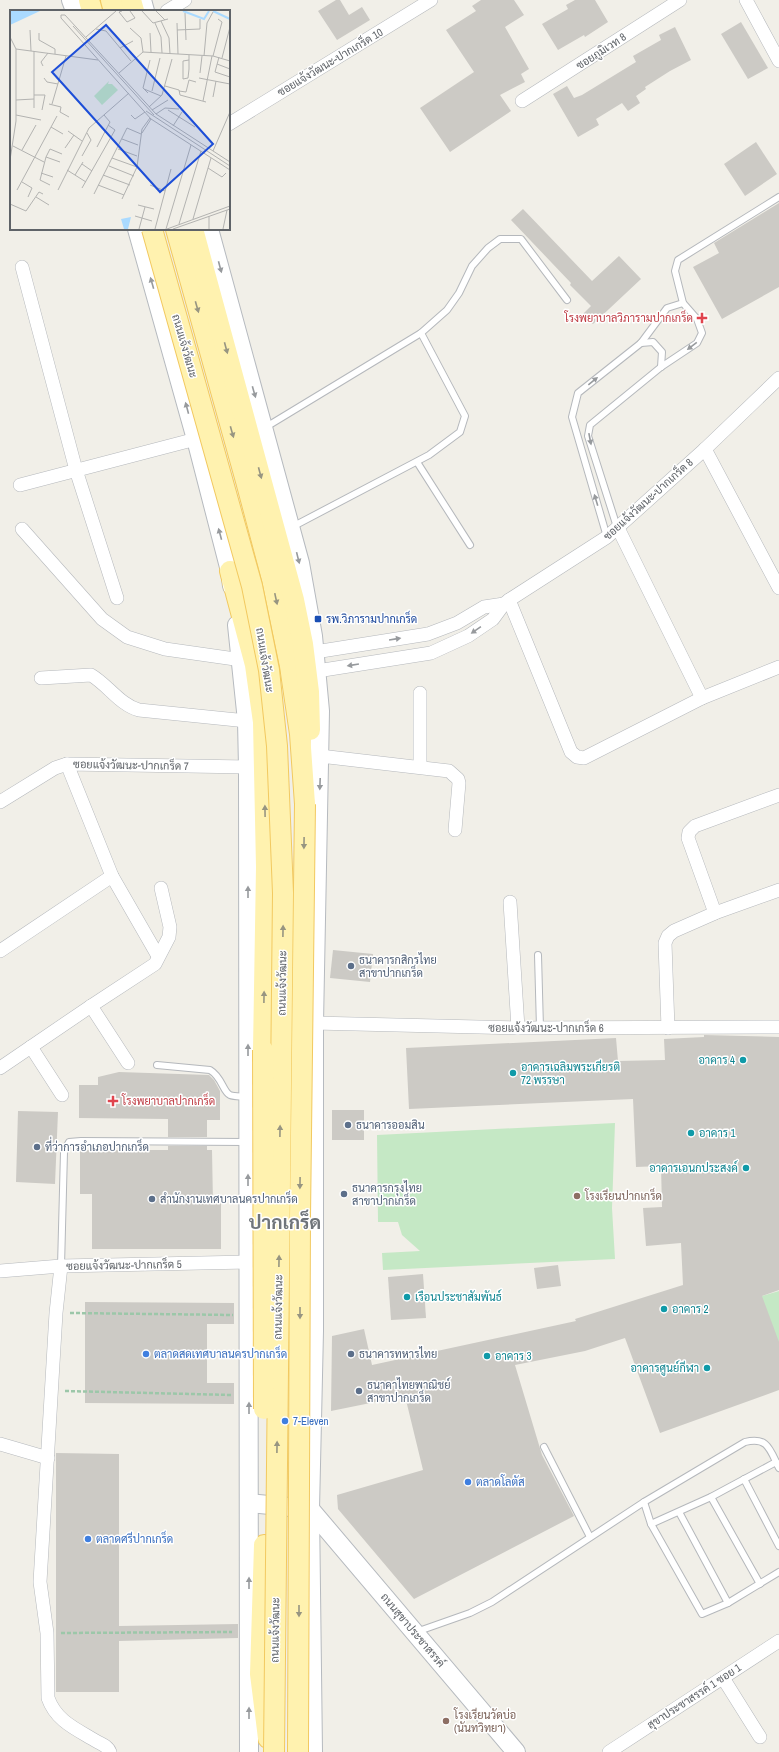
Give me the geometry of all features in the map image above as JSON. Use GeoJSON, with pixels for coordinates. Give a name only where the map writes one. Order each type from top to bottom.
{"type":"FeatureCollection","features":[{"type":"Feature","properties":{"kind":"main road"},"geometry":{"type":"LineString","coordinates":[[71,0],[75,10]]}},
{"type":"Feature","properties":{"kind":"main road"},"geometry":{"type":"LineString","coordinates":[[88,0],[92,10]]}},
{"type":"Feature","properties":{"kind":"main road"},"geometry":{"type":"LineString","coordinates":[[111,0],[114,10]]}},
{"type":"Feature","properties":{"kind":"main road"},"geometry":{"type":"LineString","coordinates":[[131,0],[134,10]]}},
{"type":"Feature","properties":{"kind":"main road"},"geometry":{"type":"LineString","coordinates":[[142,0],[145,10]]}},
{"type":"Feature","properties":{"kind":"main road","name":"ถนนแจ้งวัฒนะ"},"geometry":{"type":"LineString","coordinates":[[137,230],[196,439],[230,571],[242,660],[247,721],[249,1395],[248,1752]]}},
{"type":"Feature","properties":{"kind":"main road","name":"ถนนแจ้งวัฒนะ"},"geometry":{"type":"LineString","coordinates":[[152,230],[252,586],[269,670],[277,746],[283,893],[274,1752]]}},
{"type":"Feature","properties":{"kind":"main road","name":"ถนนแจ้งวัฒนะ"},"geometry":{"type":"LineString","coordinates":[[176,230],[272,579],[290,666],[300,734],[304,804],[300,1217],[298,1752]]}},
{"type":"Feature","properties":{"kind":"main road"},"geometry":{"type":"LineString","coordinates":[[193,230],[282,552],[303,644],[309,692],[310,734],[304,804]]}},
{"type":"Feature","properties":{"kind":"main road"},"geometry":{"type":"LineString","coordinates":[[209,230],[291,528],[306,597],[315,652],[320,711],[314,1023],[314,1331],[310,1509],[313,1752]]}},
{"type":"Feature","properties":{"kind":"main road"},"geometry":{"type":"LineString","coordinates":[[230,571],[255,665],[263,722],[266,867],[263,1050],[264,1545],[260,1674],[270,1752]]}},
{"type":"Feature","properties":{"kind":"main road"},"geometry":{"type":"LineString","coordinates":[[249,1502],[310,1509]]}},
{"type":"Feature","properties":{"kind":"main road","name":"ถนนสุขาประชาสรรค์"},"geometry":{"type":"LineString","coordinates":[[310,1509],[516,1752]]}},
{"type":"Feature","properties":{"kind":"street"},"geometry":{"type":"LineString","coordinates":[[169,10],[185,0]]}},
{"type":"Feature","properties":{"kind":"street","name":"ซอยแจ้งวัฒนะ-ปากเกร็ด 10"},"geometry":{"type":"LineString","coordinates":[[230,123],[431,0]]}},
{"type":"Feature","properties":{"kind":"street","name":"ซอยภูมิเวท 8"},"geometry":{"type":"LineString","coordinates":[[522,101],[680,0]]}},
{"type":"Feature","properties":{"kind":"street"},"geometry":{"type":"LineString","coordinates":[[746,0],[778,58]]}},
{"type":"Feature","properties":{"kind":"street"},"geometry":{"type":"LineString","coordinates":[[22,267],[76,470],[117,598]]}},
{"type":"Feature","properties":{"kind":"street","name":"ซอยแจ้งวัฒนะ-ปากเกร็ด 8"},"geometry":{"type":"LineString","coordinates":[[315,652],[428,634],[457,623],[484,607],[506,602],[608,537],[705,449],[779,378]]}},
{"type":"Feature","properties":{"kind":"street"},"geometry":{"type":"LineString","coordinates":[[20,485],[196,439]]}},
{"type":"Feature","properties":{"kind":"street"},"geometry":{"type":"LineString","coordinates":[[705,449],[779,588]]}},
{"type":"Feature","properties":{"kind":"street"},"geometry":{"type":"LineString","coordinates":[[618,528],[702,698]]}},
{"type":"Feature","properties":{"kind":"street"},"geometry":{"type":"LineString","coordinates":[[22,529],[102,619],[127,637],[164,649],[242,660]]}},
{"type":"Feature","properties":{"kind":"street"},"geometry":{"type":"LineString","coordinates":[[506,602],[571,752],[577,757],[584,758],[702,698],[779,667]]}},
{"type":"Feature","properties":{"kind":"street","name":"ซอยแจ้งวัฒนะ-ปากเกร็ด 8"},"geometry":{"type":"LineString","coordinates":[[317,671],[432,653],[468,636],[493,619],[506,602]]}},
{"type":"Feature","properties":{"kind":"street"},"geometry":{"type":"LineString","coordinates":[[41,678],[91,675],[131,708],[247,721]]}},
{"type":"Feature","properties":{"kind":"street"},"geometry":{"type":"LineString","coordinates":[[420,693],[420,767]]}},
{"type":"Feature","properties":{"kind":"street"},"geometry":{"type":"LineString","coordinates":[[320,756],[450,771],[458,779],[459,783],[455,830]]}},
{"type":"Feature","properties":{"kind":"street"},"geometry":{"type":"LineString","coordinates":[[67,764],[112,876],[158,956]]}},
{"type":"Feature","properties":{"kind":"street","name":"ซอยแจ้งวัฒนะ-ปากเกร็ด 7"},"geometry":{"type":"LineString","coordinates":[[0,802],[55,768],[67,764],[248,766]]}},
{"type":"Feature","properties":{"kind":"street"},"geometry":{"type":"LineString","coordinates":[[715,913],[688,838],[689,832],[695,826],[779,795]]}},
{"type":"Feature","properties":{"kind":"street"},"geometry":{"type":"LineString","coordinates":[[0,951],[112,876]]}},
{"type":"Feature","properties":{"kind":"street"},"geometry":{"type":"LineString","coordinates":[[0,1068],[90,1006],[155,964],[169,938],[170,927],[161,888]]}},
{"type":"Feature","properties":{"kind":"street"},"geometry":{"type":"LineString","coordinates":[[668,1028],[665,943],[668,936],[715,913],[779,890]]}},
{"type":"Feature","properties":{"kind":"street"},"geometry":{"type":"LineString","coordinates":[[510,902],[518,1028]]}},
{"type":"Feature","properties":{"kind":"street"},"geometry":{"type":"LineString","coordinates":[[90,1006],[128,1063]]}},
{"type":"Feature","properties":{"kind":"street","name":"ซอยแจ้งวัฒนะ-ปากเกร็ด 6"},"geometry":{"type":"LineString","coordinates":[[314,1023],[518,1028],[779,1027]]}},
{"type":"Feature","properties":{"kind":"street"},"geometry":{"type":"LineString","coordinates":[[31,1047],[62,1095]]}},
{"type":"Feature","properties":{"kind":"street","name":"ซอยแจ้งวัฒนะ-ปากเกร็ด 5"},"geometry":{"type":"LineString","coordinates":[[0,1271],[62,1266],[248,1262]]}},
{"type":"Feature","properties":{"kind":"street"},"geometry":{"type":"LineString","coordinates":[[62,1266],[56,1313],[40,1582],[47,1633],[48,1698],[51,1707],[66,1724],[104,1745],[110,1752]]}},
{"type":"Feature","properties":{"kind":"street"},"geometry":{"type":"LineString","coordinates":[[0,1444],[48,1458]]}},
{"type":"Feature","properties":{"kind":"street","name":"สุขาประชาสรรค์ 1 ซอย 1"},"geometry":{"type":"LineString","coordinates":[[609,1752],[779,1641]]}},
{"type":"Feature","properties":{"kind":"street"},"geometry":{"type":"LineString","coordinates":[[723,1678],[760,1737]]}},
{"type":"Feature","properties":{"kind":"lane"},"geometry":{"type":"LineString","coordinates":[[618,528],[588,436],[590,425],[661,367],[697,343],[702,333],[697,319],[683,303],[675,271],[678,260],[779,197]]}},
{"type":"Feature","properties":{"kind":"lane"},"geometry":{"type":"LineString","coordinates":[[264,428],[421,333],[447,310],[459,293],[472,266],[488,248],[500,239],[521,239],[567,300]]}},
{"type":"Feature","properties":{"kind":"lane"},"geometry":{"type":"LineString","coordinates":[[608,537],[572,417],[578,393],[641,343],[667,308],[683,303]]}},
{"type":"Feature","properties":{"kind":"lane"},"geometry":{"type":"LineString","coordinates":[[291,528],[417,462],[460,432],[465,416],[421,333]]}},
{"type":"Feature","properties":{"kind":"lane"},"geometry":{"type":"LineString","coordinates":[[641,343],[653,342],[662,352],[661,367]]}},
{"type":"Feature","properties":{"kind":"lane"},"geometry":{"type":"LineString","coordinates":[[417,462],[470,545]]}},
{"type":"Feature","properties":{"kind":"lane"},"geometry":{"type":"LineString","coordinates":[[538,954],[540,1028]]}},
{"type":"Feature","properties":{"kind":"lane"},"geometry":{"type":"LineString","coordinates":[[156,1065],[210,1070],[217,1074],[226,1092],[230,1095],[248,1097]]}},
{"type":"Feature","properties":{"kind":"lane"},"geometry":{"type":"LineString","coordinates":[[62,1266],[64,1152],[70,1142],[248,1142]]}},
{"type":"Feature","properties":{"kind":"lane"},"geometry":{"type":"LineString","coordinates":[[415,1632],[470,1613],[492,1602],[644,1502],[745,1442],[756,1439],[767,1444],[778,1465],[744,1478],[711,1497],[651,1524]]}},
{"type":"Feature","properties":{"kind":"lane"},"geometry":{"type":"LineString","coordinates":[[544,1447],[590,1537]]}},
{"type":"Feature","properties":{"kind":"lane"},"geometry":{"type":"LineString","coordinates":[[744,1478],[779,1546]]}},
{"type":"Feature","properties":{"kind":"lane"},"geometry":{"type":"LineString","coordinates":[[711,1497],[760,1584]]}},
{"type":"Feature","properties":{"kind":"lane"},"geometry":{"type":"LineString","coordinates":[[644,1502],[651,1524],[702,1614],[728,1603],[779,1572]]}},
{"type":"Feature","properties":{"kind":"lane"},"geometry":{"type":"LineString","coordinates":[[679,1512],[728,1603]]}},
{"type":"Feature","properties":{"kind":"path"},"geometry":{"type":"LineString","coordinates":[[56,1313],[248,1315]]}},
{"type":"Feature","properties":{"kind":"path"},"geometry":{"type":"LineString","coordinates":[[51,1391],[249,1395]]}},
{"type":"Feature","properties":{"kind":"path"},"geometry":{"type":"LineString","coordinates":[[47,1633],[249,1632]]}},
{"type":"Feature","properties":{"kind":"green space"},"geometry":{"type":"Polygon","coordinates":[[[615,1123],[612,1208],[615,1259],[383,1270],[382,1253],[420,1251],[402,1235],[398,1222],[378,1222],[377,1135],[615,1123]]]}},
{"type":"Feature","properties":{"kind":"green space"},"geometry":{"type":"Polygon","coordinates":[[[779,1291],[779,1368],[752,1299],[779,1291]]]}},
{"type":"Feature","properties":{"kind":"building"},"geometry":{"type":"Polygon","coordinates":[[[336,0],[340,0],[349,15],[362,7],[370,20],[337,40],[318,11],[336,0]]]}},
{"type":"Feature","properties":{"kind":"building"},"geometry":{"type":"Polygon","coordinates":[[[481,0],[514,0],[524,15],[505,27],[529,69],[521,74],[525,82],[500,95],[511,111],[450,152],[420,108],[474,72],[446,30],[476,11],[472,6],[481,0]]]}},
{"type":"Feature","properties":{"kind":"building"},"geometry":{"type":"Polygon","coordinates":[[[575,0],[595,0],[608,22],[585,37],[584,35],[558,50],[542,24],[568,9],[566,5],[575,0]]]}},
{"type":"Feature","properties":{"kind":"building"},"geometry":{"type":"Polygon","coordinates":[[[741,22],[768,68],[748,79],[721,34],[741,22]]]}},
{"type":"Feature","properties":{"kind":"building"},"geometry":{"type":"Polygon","coordinates":[[[675,27],[691,60],[645,87],[646,89],[636,96],[640,103],[628,111],[622,103],[596,119],[599,125],[578,137],[553,94],[567,86],[574,98],[582,95],[636,62],[633,56],[661,40],[659,35],[675,27]]]}},
{"type":"Feature","properties":{"kind":"building"},"geometry":{"type":"Polygon","coordinates":[[[756,142],[777,174],[745,196],[724,164],[756,142]]]}},
{"type":"Feature","properties":{"kind":"building"},"geometry":{"type":"Polygon","coordinates":[[[779,203],[779,287],[722,319],[693,267],[719,253],[714,243],[779,203]]]}},
{"type":"Feature","properties":{"kind":"building"},"geometry":{"type":"Polygon","coordinates":[[[523,209],[592,281],[619,256],[641,279],[593,324],[583,314],[591,306],[511,220],[523,209]]]}},
{"type":"Feature","properties":{"kind":"building","name":"ธนาคารกสิกรไทย สาขาปากเกร็ด"},"geometry":{"type":"Polygon","coordinates":[[[333,950],[373,954],[370,982],[330,978],[333,950]]]}},
{"type":"Feature","properties":{"kind":"building"},"geometry":{"type":"Polygon","coordinates":[[[704,1035],[779,1037],[779,1290],[762,1296],[779,1342],[779,1390],[660,1433],[625,1338],[585,1351],[515,1365],[542,1455],[574,1516],[414,1599],[338,1509],[337,1495],[423,1470],[405,1396],[331,1411],[332,1336],[364,1329],[372,1365],[576,1321],[575,1319],[683,1285],[681,1243],[646,1246],[643,1208],[662,1207],[661,1166],[636,1167],[633,1099],[409,1109],[406,1048],[616,1038],[618,1061],[665,1060],[664,1039],[704,1037],[704,1035]]]}},
{"type":"Feature","properties":{"kind":"building"},"geometry":{"type":"Polygon","coordinates":[[[119,1072],[209,1075],[214,1080],[220,1091],[220,1120],[207,1120],[207,1137],[168,1137],[168,1119],[79,1118],[79,1085],[98,1085],[98,1077],[119,1072]]]}},
{"type":"Feature","properties":{"kind":"building","name":"ธนาคารออมสิน"},"geometry":{"type":"Polygon","coordinates":[[[332,1110],[364,1110],[364,1140],[332,1140],[332,1110]]]}},
{"type":"Feature","properties":{"kind":"building","name":"ที่ว่าการอำเภอปากเกร็ด"},"geometry":{"type":"Polygon","coordinates":[[[18,1111],[58,1112],[55,1184],[16,1182],[18,1111]]]}},
{"type":"Feature","properties":{"kind":"building","name":"สำนักงานเทศบาลนครปากเกร็ด"},"geometry":{"type":"Polygon","coordinates":[[[168,1146],[207,1146],[207,1150],[212,1150],[213,1204],[221,1203],[221,1249],[92,1249],[92,1194],[80,1194],[80,1150],[168,1150],[168,1146]]]}},
{"type":"Feature","properties":{"kind":"building"},"geometry":{"type":"Polygon","coordinates":[[[558,1265],[561,1286],[537,1289],[534,1268],[558,1265]]]}},
{"type":"Feature","properties":{"kind":"building","name":"เรือนประชาสัมพันธ์"},"geometry":{"type":"Polygon","coordinates":[[[423,1274],[426,1318],[391,1320],[388,1277],[423,1274]]]}},
{"type":"Feature","properties":{"kind":"building","name":"ตลาดสดเทศบาลนครปากเกร็ด"},"geometry":{"type":"Polygon","coordinates":[[[85,1302],[234,1303],[234,1324],[207,1324],[207,1383],[234,1383],[234,1404],[85,1403],[85,1302]]]}},
{"type":"Feature","properties":{"kind":"building","name":"ตลาดศรีปากเกร็ด"},"geometry":{"type":"Polygon","coordinates":[[[56,1453],[119,1454],[119,1626],[238,1624],[238,1638],[119,1641],[119,1692],[56,1692],[56,1453]]]}},
{"type":"Feature","properties":{"kind":"place","name":"โรงพยาบาลวิภารามปากเกร็ด"},"geometry":{"type":"Point","coordinates":[702,318]}},
{"type":"Feature","properties":{"kind":"place","name":"รพ.วิภารามปากเกร็ด"},"geometry":{"type":"Point","coordinates":[318,619]}},
{"type":"Feature","properties":{"kind":"place","name":"ธนาคารกสิกรไทย สาขาปากเกร็ด"},"geometry":{"type":"Point","coordinates":[351,966]}},
{"type":"Feature","properties":{"kind":"place","name":"อาคาร 4"},"geometry":{"type":"Point","coordinates":[743,1060]}},
{"type":"Feature","properties":{"kind":"place","name":"อาคารเฉลิมพระเกียรติ 72 พรรษา"},"geometry":{"type":"Point","coordinates":[513,1073]}},
{"type":"Feature","properties":{"kind":"place","name":"โรงพยาบาลปากเกร็ด"},"geometry":{"type":"Point","coordinates":[113,1101]}},
{"type":"Feature","properties":{"kind":"place","name":"ธนาคารออมสิน"},"geometry":{"type":"Point","coordinates":[348,1125]}},
{"type":"Feature","properties":{"kind":"place","name":"อาคาร 1"},"geometry":{"type":"Point","coordinates":[691,1133]}},
{"type":"Feature","properties":{"kind":"place","name":"ที่ว่าการอำเภอปากเกร็ด"},"geometry":{"type":"Point","coordinates":[37,1147]}},
{"type":"Feature","properties":{"kind":"place","name":"อาคารเอนกประสงค์"},"geometry":{"type":"Point","coordinates":[746,1168]}},
{"type":"Feature","properties":{"kind":"place","name":"ธนาคารกรุงไทย สาขาปากเกร็ด"},"geometry":{"type":"Point","coordinates":[344,1194]}},
{"type":"Feature","properties":{"kind":"place","name":"โรงเรียนปากเกร็ด"},"geometry":{"type":"Point","coordinates":[577,1196]}},
{"type":"Feature","properties":{"kind":"place","name":"สำนักงานเทศบาลนครปากเกร็ด"},"geometry":{"type":"Point","coordinates":[152,1199]}},
{"type":"Feature","properties":{"kind":"place","name":"เรือนประชาสัมพันธ์"},"geometry":{"type":"Point","coordinates":[407,1297]}},
{"type":"Feature","properties":{"kind":"place","name":"อาคาร 2"},"geometry":{"type":"Point","coordinates":[664,1309]}},
{"type":"Feature","properties":{"kind":"place","name":"ตลาดสดเทศบาลนครปากเกร็ด"},"geometry":{"type":"Point","coordinates":[146,1354]}},
{"type":"Feature","properties":{"kind":"place","name":"ธนาคารทหารไทย"},"geometry":{"type":"Point","coordinates":[351,1354]}},
{"type":"Feature","properties":{"kind":"place","name":"อาคาร 3"},"geometry":{"type":"Point","coordinates":[487,1356]}},
{"type":"Feature","properties":{"kind":"place","name":"อาคารศูนย์กีฬา"},"geometry":{"type":"Point","coordinates":[707,1368]}},
{"type":"Feature","properties":{"kind":"place","name":"ธนาคาไทยพาณิชย์ สาขาปากเกร็ด"},"geometry":{"type":"Point","coordinates":[359,1391]}},
{"type":"Feature","properties":{"kind":"place","name":"7-Eleven"},"geometry":{"type":"Point","coordinates":[285,1421]}},
{"type":"Feature","properties":{"kind":"place","name":"ตลาดโลตัส"},"geometry":{"type":"Point","coordinates":[468,1482]}},
{"type":"Feature","properties":{"kind":"place","name":"ตลาดศรีปากเกร็ด"},"geometry":{"type":"Point","coordinates":[88,1539]}},
{"type":"Feature","properties":{"kind":"place","name":"โรงเรียนวัดบ่อ (นันทวิทยา)"},"geometry":{"type":"Point","coordinates":[446,1721]}},
{"type":"Feature","properties":{"kind":"district","name":"ปากเกร็ด"},"geometry":{"type":"Point","coordinates":[285,1222]}}]}
